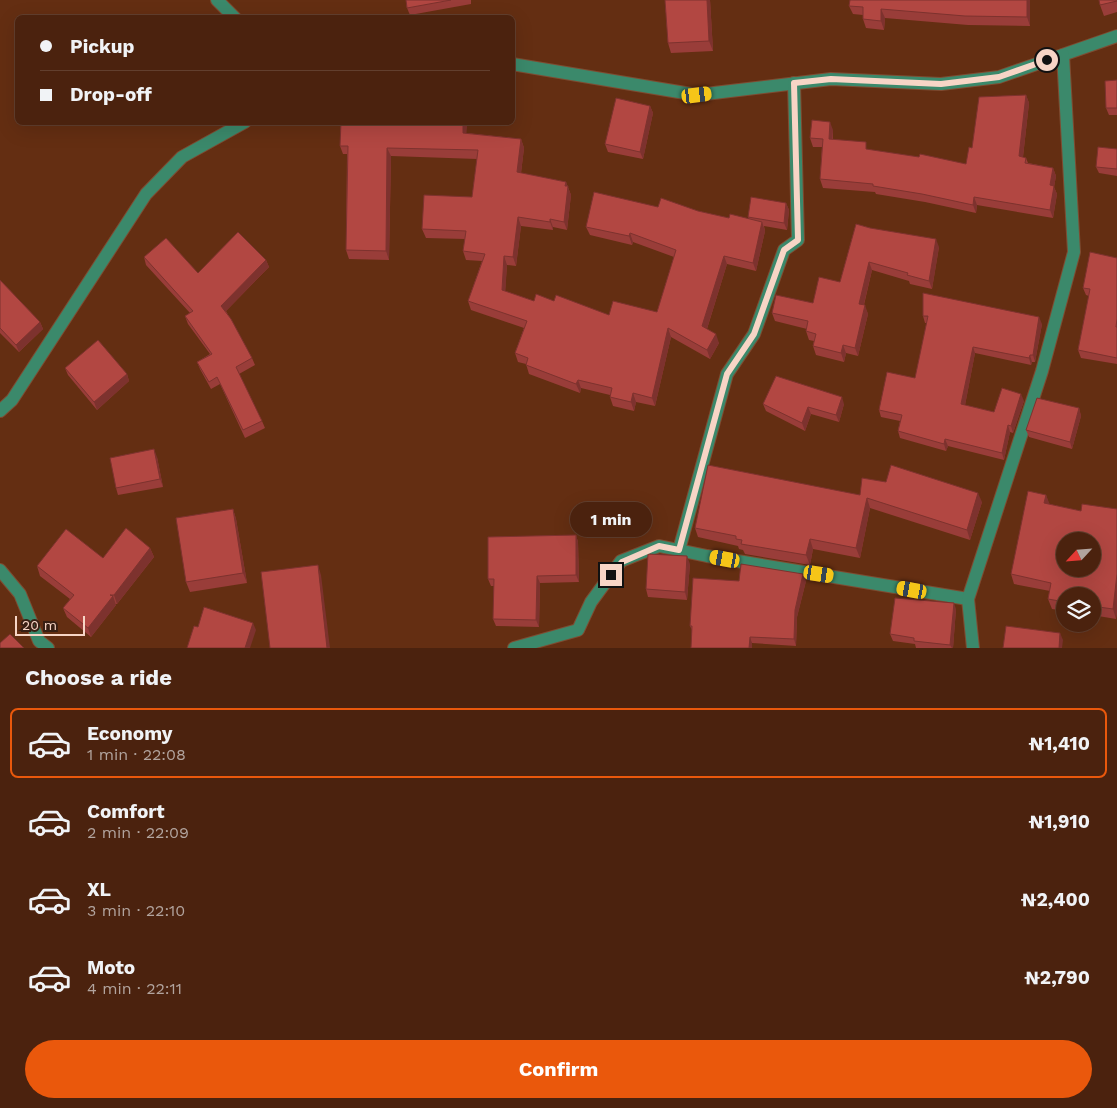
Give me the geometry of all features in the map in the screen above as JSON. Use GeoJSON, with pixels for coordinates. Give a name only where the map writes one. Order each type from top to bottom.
{"type":"FeatureCollection","features":[{"type":"Feature","properties":{"kind":"street"},"geometry":{"type":"LineString","coordinates":[[218,0],[231,15]]}},
{"type":"Feature","properties":{"kind":"street"},"geometry":{"type":"LineString","coordinates":[[515,65],[697,95],[831,79],[941,84],[999,77],[1117,36]]}},
{"type":"Feature","properties":{"kind":"street"},"geometry":{"type":"LineString","coordinates":[[973,648],[968,600],[1042,371],[1074,252],[1062,54]]}},
{"type":"Feature","properties":{"kind":"street"},"geometry":{"type":"LineString","coordinates":[[679,550],[727,374],[754,334],[784,250],[798,240],[794,83]]}},
{"type":"Feature","properties":{"kind":"street"},"geometry":{"type":"LineString","coordinates":[[0,411],[12,400],[146,194],[182,157],[240,125]]}},
{"type":"Feature","properties":{"kind":"street"},"geometry":{"type":"LineString","coordinates":[[514,648],[578,630],[590,602],[622,562],[659,546],[968,600]]}},
{"type":"Feature","properties":{"kind":"street"},"geometry":{"type":"LineString","coordinates":[[0,570],[20,594],[39,641],[48,648]]}},
{"type":"Feature","properties":{"kind":"building"},"geometry":{"type":"Polygon","coordinates":[[[406,0],[451,0],[407,8],[406,0]]]}},
{"type":"Feature","properties":{"kind":"building"},"geometry":{"type":"Polygon","coordinates":[[[665,0],[707,0],[709,41],[668,43],[665,0]]]}},
{"type":"Feature","properties":{"kind":"building"},"geometry":{"type":"Polygon","coordinates":[[[850,0],[1027,0],[1027,17],[965,16],[881,9],[881,21],[863,19],[863,7],[849,6],[850,0]]]}},
{"type":"Feature","properties":{"kind":"building"},"geometry":{"type":"Polygon","coordinates":[[[1099,0],[1117,0],[1117,1],[1100,5],[1099,0]]]}},
{"type":"Feature","properties":{"kind":"building"},"geometry":{"type":"Polygon","coordinates":[[[1117,80],[1117,108],[1106,108],[1105,81],[1117,80]]]}},
{"type":"Feature","properties":{"kind":"building"},"geometry":{"type":"Polygon","coordinates":[[[1026,95],[1019,156],[1026,158],[1025,163],[1053,168],[1050,185],[1054,186],[1050,210],[974,197],[973,205],[873,186],[873,184],[820,179],[823,139],[810,138],[812,120],[830,122],[829,139],[866,142],[866,149],[919,157],[920,154],[966,164],[969,147],[972,148],[979,97],[1026,95]]]}},
{"type":"Feature","properties":{"kind":"building"},"geometry":{"type":"Polygon","coordinates":[[[616,98],[650,106],[640,152],[605,144],[616,98]]]}},
{"type":"Feature","properties":{"kind":"building"},"geometry":{"type":"Polygon","coordinates":[[[341,125],[463,125],[463,133],[521,139],[517,172],[566,182],[565,186],[568,186],[564,222],[550,219],[550,222],[518,217],[513,257],[504,256],[502,290],[534,301],[536,294],[554,301],[556,295],[609,315],[613,301],[657,312],[676,250],[630,233],[629,236],[586,227],[594,192],[658,207],[661,198],[698,211],[729,218],[730,214],[762,222],[753,263],[724,256],[702,326],[716,334],[707,350],[668,328],[652,398],[633,393],[631,402],[610,397],[612,388],[578,380],[576,384],[526,365],[528,358],[515,353],[527,321],[468,301],[485,254],[463,251],[466,231],[422,229],[424,195],[472,197],[478,150],[387,148],[386,251],[346,250],[348,146],[340,146],[341,125]]]}},
{"type":"Feature","properties":{"kind":"building"},"geometry":{"type":"Polygon","coordinates":[[[1098,147],[1117,149],[1117,169],[1096,167],[1098,147]]]}},
{"type":"Feature","properties":{"kind":"building"},"geometry":{"type":"Polygon","coordinates":[[[751,197],[786,203],[784,223],[748,217],[751,197]]]}},
{"type":"Feature","properties":{"kind":"building"},"geometry":{"type":"Polygon","coordinates":[[[856,224],[936,239],[929,281],[869,262],[859,304],[865,305],[855,348],[843,345],[841,353],[813,346],[816,334],[806,331],[808,321],[772,313],[776,295],[813,303],[819,277],[840,282],[856,224]]]}},
{"type":"Feature","properties":{"kind":"building"},"geometry":{"type":"Polygon","coordinates":[[[238,232],[266,260],[221,306],[231,319],[252,358],[236,367],[262,421],[243,430],[217,377],[209,382],[197,362],[212,354],[185,316],[193,311],[144,257],[166,238],[198,273],[238,232]]]}},
{"type":"Feature","properties":{"kind":"building"},"geometry":{"type":"Polygon","coordinates":[[[1090,252],[1117,258],[1117,358],[1078,350],[1090,289],[1083,288],[1090,252]]]}},
{"type":"Feature","properties":{"kind":"building"},"geometry":{"type":"Polygon","coordinates":[[[0,280],[40,322],[16,345],[0,328],[0,280]]]}},
{"type":"Feature","properties":{"kind":"building"},"geometry":{"type":"Polygon","coordinates":[[[923,293],[1039,317],[1033,355],[1030,355],[1029,358],[973,347],[961,404],[994,412],[1002,388],[1021,394],[1011,426],[1008,425],[1002,453],[945,439],[944,444],[898,431],[902,415],[879,410],[887,372],[915,378],[928,316],[923,316],[923,293]]]}},
{"type":"Feature","properties":{"kind":"building"},"geometry":{"type":"Polygon","coordinates":[[[98,340],[127,374],[94,402],[65,368],[98,340]]]}},
{"type":"Feature","properties":{"kind":"building"},"geometry":{"type":"Polygon","coordinates":[[[776,376],[842,397],[836,415],[808,407],[802,423],[763,404],[776,376]]]}},
{"type":"Feature","properties":{"kind":"building"},"geometry":{"type":"Polygon","coordinates":[[[1037,398],[1079,408],[1070,442],[1026,430],[1037,398]]]}},
{"type":"Feature","properties":{"kind":"building"},"geometry":{"type":"Polygon","coordinates":[[[154,449],[160,479],[116,488],[110,458],[154,449]]]}},
{"type":"Feature","properties":{"kind":"building"},"geometry":{"type":"Polygon","coordinates":[[[708,465],[860,495],[862,478],[886,482],[891,465],[978,493],[967,530],[867,498],[856,548],[810,539],[806,555],[741,544],[742,540],[736,539],[736,536],[695,528],[708,465]]]}},
{"type":"Feature","properties":{"kind":"building"},"geometry":{"type":"Polygon","coordinates":[[[1028,491],[1046,495],[1044,503],[1081,511],[1082,504],[1117,509],[1117,574],[1113,609],[1101,607],[1101,587],[1056,587],[1056,600],[1048,599],[1051,583],[1011,574],[1028,491]]]}},
{"type":"Feature","properties":{"kind":"building"},"geometry":{"type":"Polygon","coordinates":[[[233,509],[243,573],[186,582],[176,518],[233,509]]]}},
{"type":"Feature","properties":{"kind":"building"},"geometry":{"type":"Polygon","coordinates":[[[126,528],[150,548],[114,595],[110,595],[113,596],[88,628],[63,608],[74,595],[37,566],[66,529],[103,558],[126,528]]]}},
{"type":"Feature","properties":{"kind":"building"},"geometry":{"type":"Polygon","coordinates":[[[576,535],[576,575],[537,576],[536,620],[493,619],[494,579],[488,579],[488,537],[576,535]]]}},
{"type":"Feature","properties":{"kind":"building"},"geometry":{"type":"Polygon","coordinates":[[[648,554],[687,556],[685,592],[646,589],[648,554]]]}},
{"type":"Feature","properties":{"kind":"building"},"geometry":{"type":"Polygon","coordinates":[[[741,564],[803,574],[795,610],[794,639],[750,637],[749,648],[691,648],[692,626],[690,626],[693,578],[739,581],[741,564]]]}},
{"type":"Feature","properties":{"kind":"building"},"geometry":{"type":"Polygon","coordinates":[[[318,565],[327,648],[270,648],[261,572],[318,565]]]}},
{"type":"Feature","properties":{"kind":"building"},"geometry":{"type":"Polygon","coordinates":[[[895,598],[954,603],[950,645],[914,641],[914,638],[890,634],[895,598]]]}},
{"type":"Feature","properties":{"kind":"building"},"geometry":{"type":"Polygon","coordinates":[[[204,607],[253,623],[245,648],[187,648],[194,626],[198,627],[204,607]]]}},
{"type":"Feature","properties":{"kind":"building"},"geometry":{"type":"Polygon","coordinates":[[[1006,626],[1060,633],[1059,648],[1003,648],[1006,626]]]}},
{"type":"Feature","properties":{"kind":"building"},"geometry":{"type":"Polygon","coordinates":[[[10,634],[24,648],[0,648],[0,643],[10,634]]]}},
{"type":"Feature","properties":{"kind":"route"},"geometry":{"type":"LineString","coordinates":[[611,575],[622,562],[659,546],[679,550],[727,374],[754,334],[784,250],[798,240],[794,83],[831,79],[941,84],[999,77],[1047,60]]}}]}
